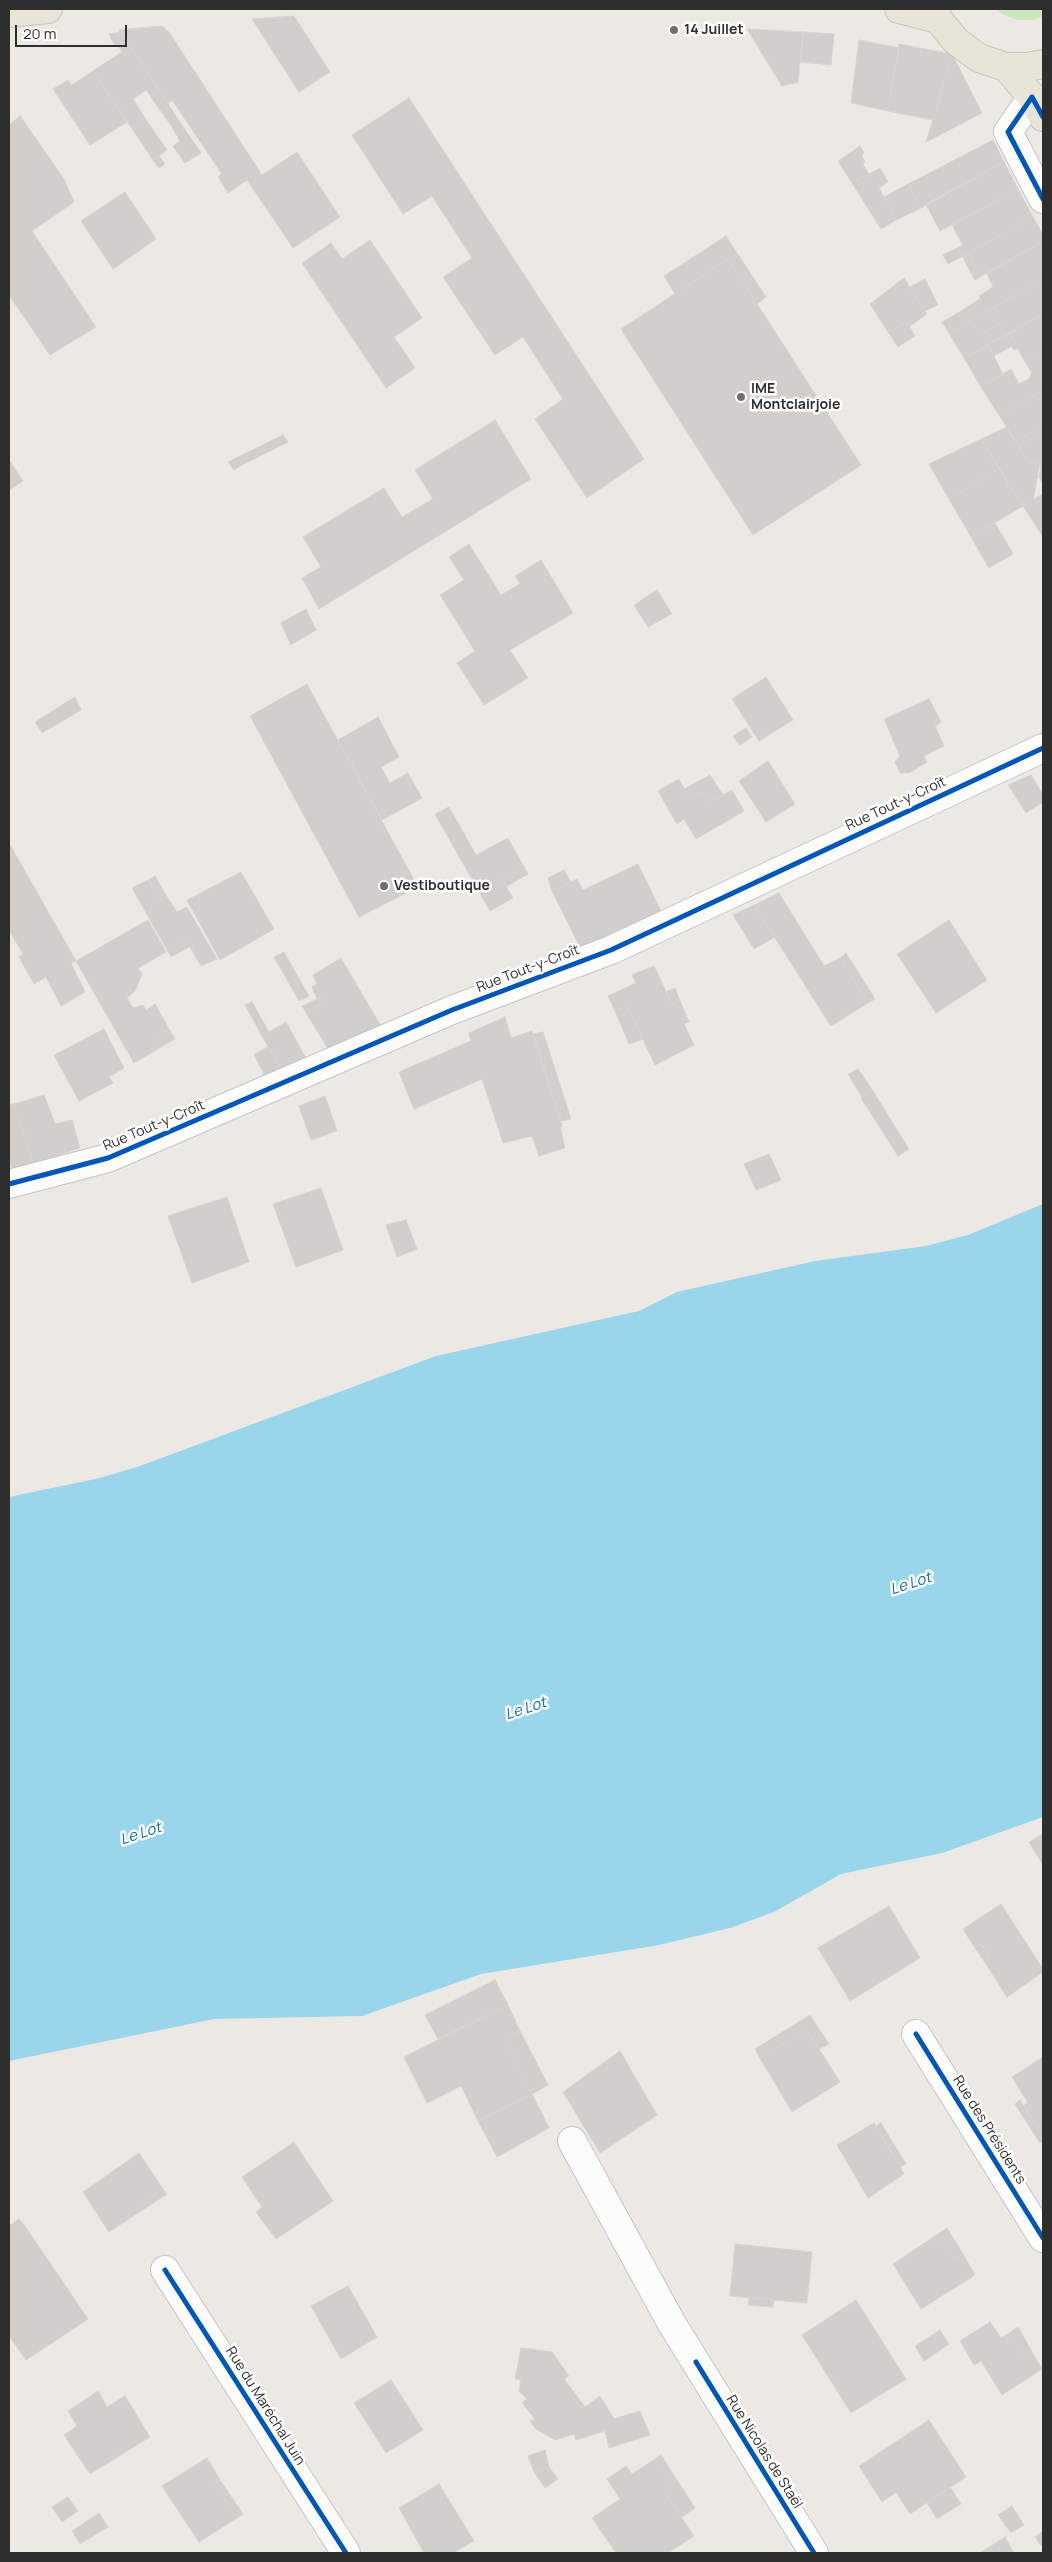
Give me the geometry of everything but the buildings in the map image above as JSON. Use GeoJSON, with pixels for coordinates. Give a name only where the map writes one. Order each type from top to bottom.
{"type":"FeatureCollection","features":[{"type":"Feature","properties":{"kind":"main road"},"geometry":{"type":"LineString","coordinates":[[9,13],[48,9]]}},
{"type":"Feature","properties":{"kind":"main road"},"geometry":{"type":"LineString","coordinates":[[899,9],[936,14],[956,41],[979,58],[1006,67],[1027,68],[1043,64]]}},
{"type":"Feature","properties":{"kind":"main road"},"geometry":{"type":"LineString","coordinates":[[1006,67],[1038,107]]}},
{"type":"Feature","properties":{"kind":"main road"},"geometry":{"type":"LineString","coordinates":[[1038,107],[1043,72]]}},
{"type":"Feature","properties":{"kind":"street"},"geometry":{"type":"LineString","coordinates":[[1038,107],[1008,132],[1043,199]]}},
{"type":"Feature","properties":{"kind":"street","name":"Rue Tout-y-Croît"},"geometry":{"type":"LineString","coordinates":[[9,1184],[108,1158],[452,1010],[611,950],[1043,748]]}},
{"type":"Feature","properties":{"kind":"street","name":"Rue des Présidents"},"geometry":{"type":"LineString","coordinates":[[916,2034],[1043,2238]]}},
{"type":"Feature","properties":{"kind":"street","name":"Rue Nicolas de Staël"},"geometry":{"type":"LineString","coordinates":[[572,2141],[672,2324],[814,2553]]}},
{"type":"Feature","properties":{"kind":"street","name":"Rue du Maréchal Juin"},"geometry":{"type":"LineString","coordinates":[[165,2270],[346,2553]]}},
{"type":"Feature","properties":{"kind":"green space"},"geometry":{"type":"Polygon","coordinates":[[[995,9],[1043,9],[1043,16],[1033,20],[1017,20],[995,9]]]}},
{"type":"Feature","properties":{"kind":"water","name":"Le Lot"},"geometry":{"type":"Polygon","coordinates":[[[1043,1204],[1043,1817],[942,1853],[841,1874],[774,1912],[730,1928],[659,1945],[481,1974],[362,2016],[214,2019],[9,2061],[9,1497],[100,1478],[140,1466],[436,1356],[639,1311],[677,1292],[815,1261],[926,1246],[968,1235],[1043,1204]]]}},
{"type":"Feature","properties":{"kind":"cycle path"},"geometry":{"type":"LineString","coordinates":[[1043,117],[1032,97],[1008,132],[1043,199]]}},
{"type":"Feature","properties":{"kind":"cycle path"},"geometry":{"type":"LineString","coordinates":[[9,1184],[108,1158],[452,1010],[611,950],[1043,748]]}},
{"type":"Feature","properties":{"kind":"cycle path"},"geometry":{"type":"LineString","coordinates":[[916,2034],[1043,2238]]}},
{"type":"Feature","properties":{"kind":"cycle path"},"geometry":{"type":"LineString","coordinates":[[165,2270],[346,2553]]}},
{"type":"Feature","properties":{"kind":"cycle path"},"geometry":{"type":"LineString","coordinates":[[696,2362],[814,2553]]}},
{"type":"Feature","properties":{"kind":"place","name":"14 Juillet"},"geometry":{"type":"Point","coordinates":[674,30]}},
{"type":"Feature","properties":{"kind":"place","name":"IME Montclairjoie"},"geometry":{"type":"Point","coordinates":[741,397]}},
{"type":"Feature","properties":{"kind":"place","name":"Vestiboutique"},"geometry":{"type":"Point","coordinates":[384,886]}}]}
